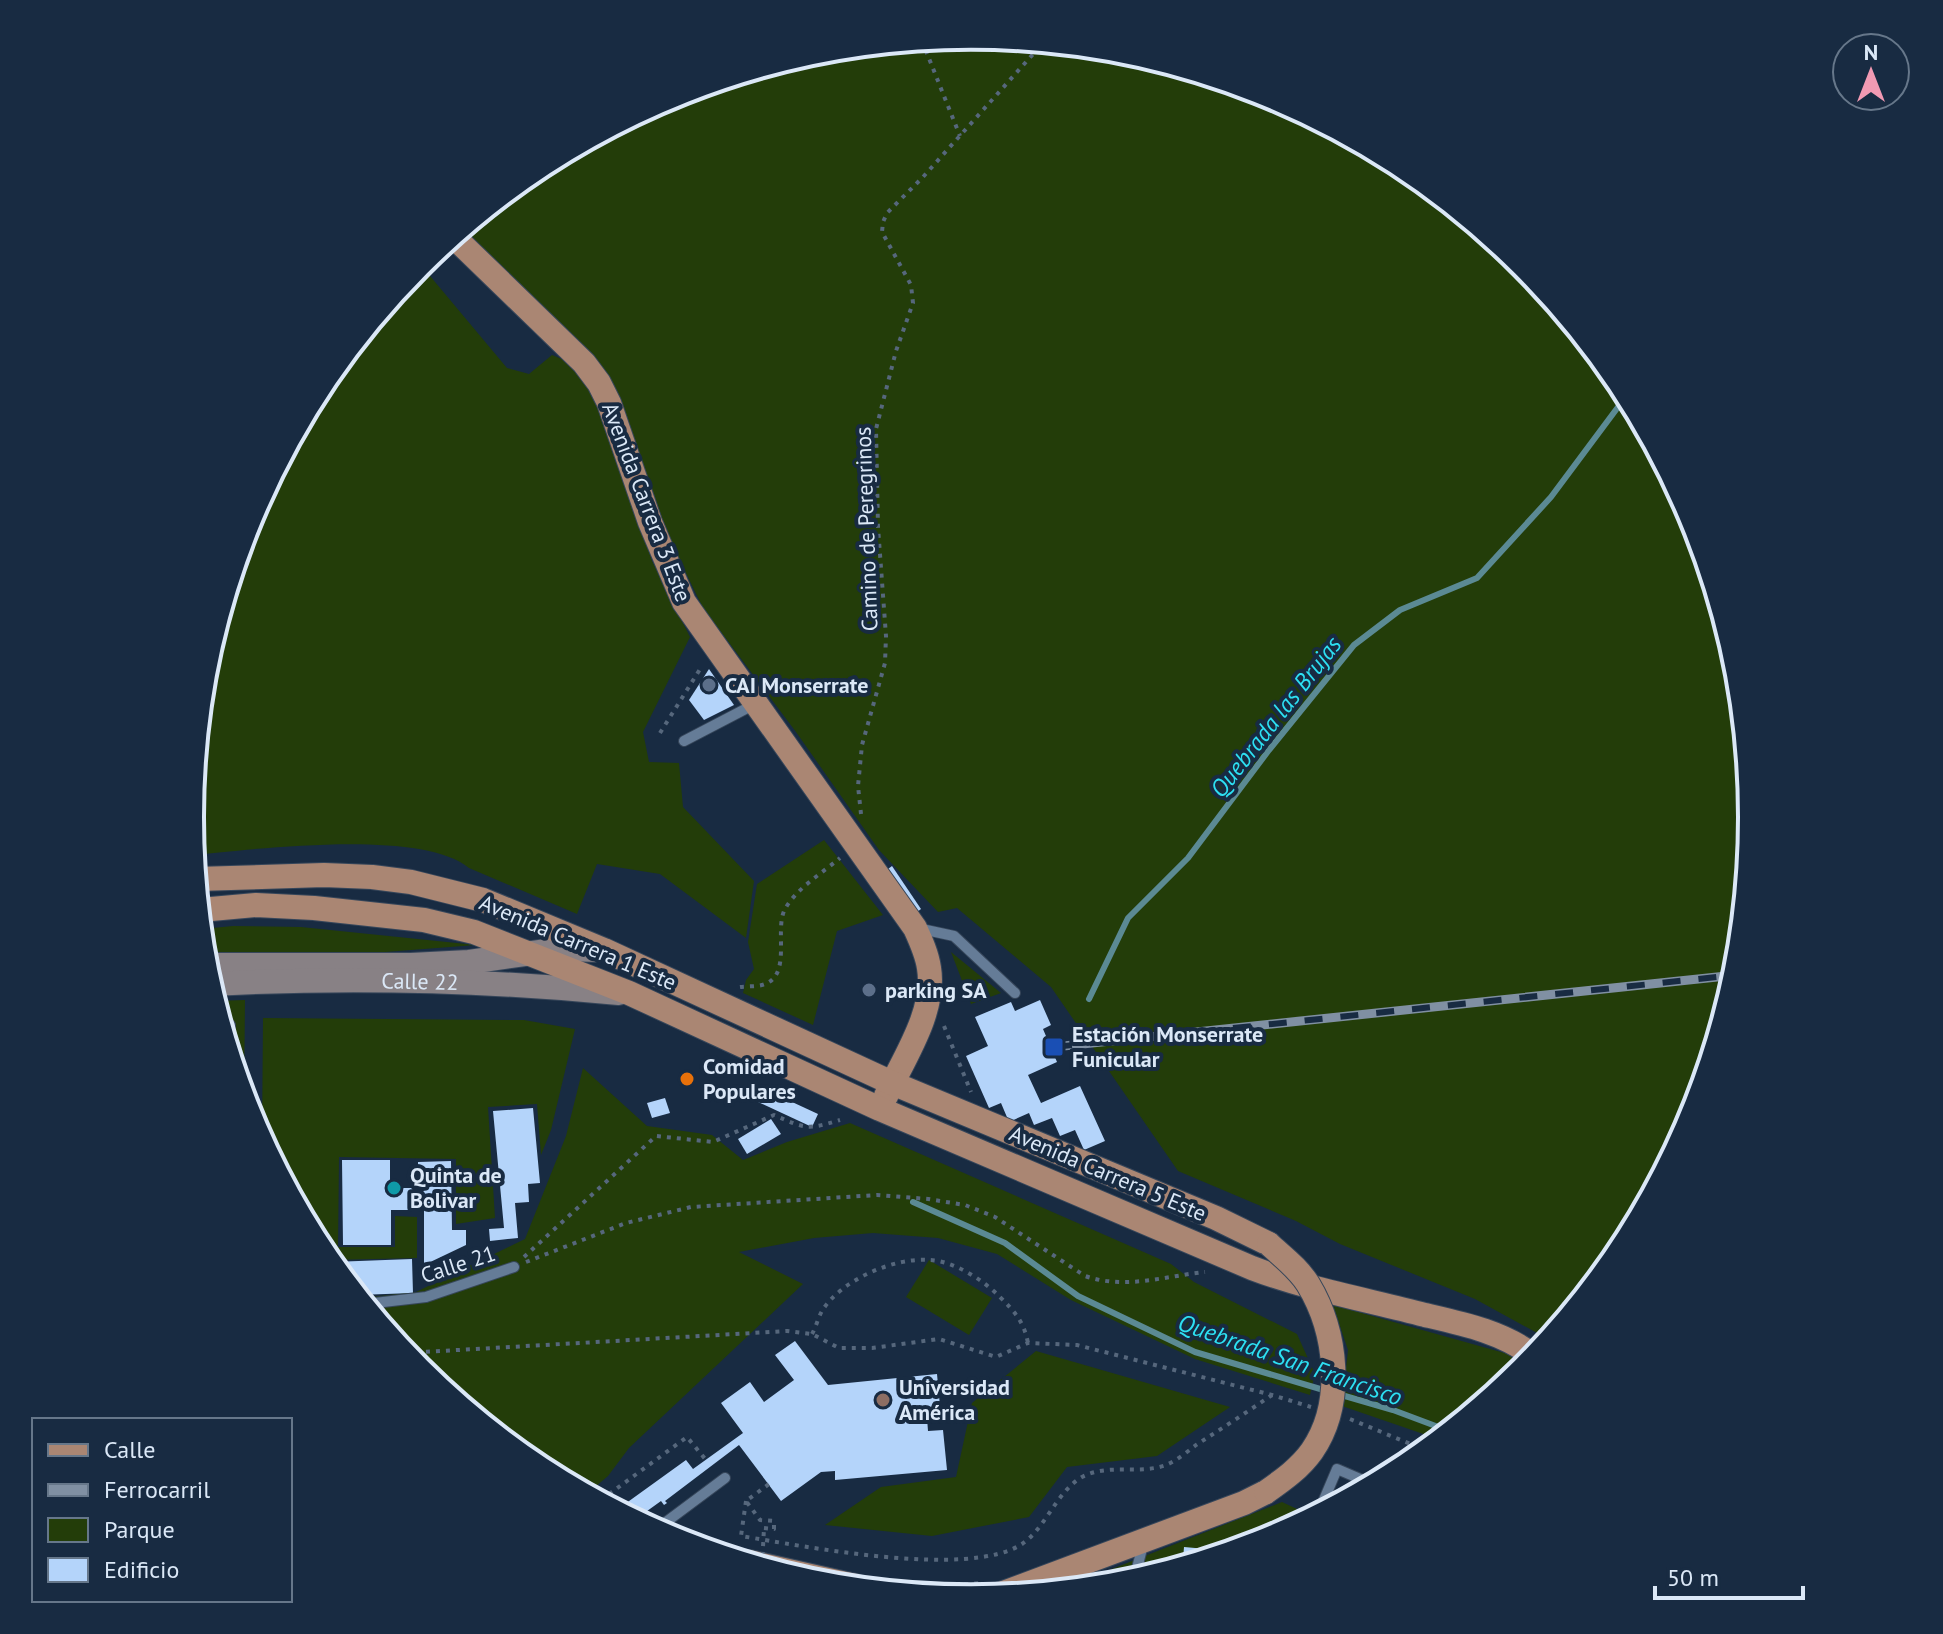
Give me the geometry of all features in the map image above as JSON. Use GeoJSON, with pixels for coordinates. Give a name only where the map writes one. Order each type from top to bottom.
{"type":"FeatureCollection","features":[{"type":"Feature","properties":{"kind":"main road","name":"Avenida Carrera 3 Este"},"geometry":{"type":"LineString","coordinates":[[461,244],[584,363],[599,383],[618,427],[667,567],[684,602],[915,928],[925,950],[931,985],[916,1031],[880,1109]]}},
{"type":"Feature","properties":{"kind":"main road","name":"Avenida Carrera 1 Este"},"geometry":{"type":"LineString","coordinates":[[207,879],[324,875],[372,877],[411,882],[483,900],[604,950],[892,1083]]}},
{"type":"Feature","properties":{"kind":"main road","name":"Avenida Carrera 1 Este"},"geometry":{"type":"LineString","coordinates":[[210,909],[280,905],[424,920],[474,932],[629,993],[880,1109]]}},
{"type":"Feature","properties":{"kind":"main road","name":"Avenida Carrera 5 Este"},"geometry":{"type":"LineString","coordinates":[[892,1083],[1216,1218],[1269,1244],[1295,1267],[1309,1285],[1328,1335],[1334,1383],[1326,1423],[1301,1464],[1266,1492],[1145,1539],[1012,1582]]}},
{"type":"Feature","properties":{"kind":"main road","name":"Avenida Carrera 5 Este"},"geometry":{"type":"LineString","coordinates":[[880,1109],[1264,1273],[1478,1328],[1523,1349]]}},
{"type":"Feature","properties":{"kind":"street","name":"Calle 22"},"geometry":{"type":"LineString","coordinates":[[219,965],[411,965],[469,962],[561,949],[604,950]]}},
{"type":"Feature","properties":{"kind":"street","name":"Calle 22"},"geometry":{"type":"LineString","coordinates":[[223,984],[510,985],[629,993]]}},
{"type":"Feature","properties":{"kind":"lane"},"geometry":{"type":"LineString","coordinates":[[684,741],[755,704]]}},
{"type":"Feature","properties":{"kind":"lane"},"geometry":{"type":"LineString","coordinates":[[915,928],[954,936],[1015,993]]}},
{"type":"Feature","properties":{"kind":"lane","name":"Calle 21"},"geometry":{"type":"LineString","coordinates":[[378,1303],[426,1297],[514,1267]]}},
{"type":"Feature","properties":{"kind":"lane"},"geometry":{"type":"LineString","coordinates":[[1325,1497],[1337,1469],[1359,1478]]}},
{"type":"Feature","properties":{"kind":"lane"},"geometry":{"type":"LineString","coordinates":[[667,1521],[725,1478]]}},
{"type":"Feature","properties":{"kind":"lane"},"geometry":{"type":"LineString","coordinates":[[1138,1565],[1145,1539]]}},
{"type":"Feature","properties":{"kind":"path"},"geometry":{"type":"LineString","coordinates":[[926,52],[960,136]]}},
{"type":"Feature","properties":{"kind":"path","name":"Camino de Peregrinos"},"geometry":{"type":"LineString","coordinates":[[856,845],[861,817],[858,786],[862,745],[885,663],[886,609],[878,527],[876,429],[896,351],[913,303],[911,285],[882,232],[883,222],[887,213],[1034,53]]}},
{"type":"Feature","properties":{"kind":"path"},"geometry":{"type":"LineString","coordinates":[[660,733],[714,647]]}},
{"type":"Feature","properties":{"kind":"path"},"geometry":{"type":"LineString","coordinates":[[740,987],[765,984],[775,974],[779,965],[783,912],[798,894],[856,845]]}},
{"type":"Feature","properties":{"kind":"path"},"geometry":{"type":"LineString","coordinates":[[940,1016],[973,1098]]}},
{"type":"Feature","properties":{"kind":"path"},"geometry":{"type":"LineString","coordinates":[[969,1087],[978,1084]]}},
{"type":"Feature","properties":{"kind":"path"},"geometry":{"type":"LineString","coordinates":[[514,1267],[656,1136],[713,1142],[774,1115],[813,1128],[840,1120]]}},
{"type":"Feature","properties":{"kind":"path"},"geometry":{"type":"LineString","coordinates":[[514,1267],[626,1223],[691,1207],[877,1195],[965,1205],[995,1217],[1085,1276],[1101,1281],[1126,1283],[1208,1272]]}},
{"type":"Feature","properties":{"kind":"path"},"geometry":{"type":"LineString","coordinates":[[812,1334],[823,1309],[851,1282],[894,1263],[931,1259],[960,1269],[992,1289],[1017,1314],[1025,1328],[1028,1343]]}},
{"type":"Feature","properties":{"kind":"path"},"geometry":{"type":"LineString","coordinates":[[422,1352],[760,1332],[812,1334],[839,1348],[872,1348],[939,1339],[996,1357],[1028,1343],[1077,1345],[1319,1410]]}},
{"type":"Feature","properties":{"kind":"path"},"geometry":{"type":"LineString","coordinates":[[769,1484],[746,1501],[741,1536],[902,1559],[973,1558],[1009,1551],[1025,1543],[1073,1483],[1085,1476],[1102,1470],[1145,1470],[1168,1464],[1272,1395]]}},
{"type":"Feature","properties":{"kind":"path"},"geometry":{"type":"LineString","coordinates":[[1345,1418],[1412,1445]]}},
{"type":"Feature","properties":{"kind":"path"},"geometry":{"type":"LineString","coordinates":[[610,1493],[687,1437],[706,1460]]}},
{"type":"Feature","properties":{"kind":"path"},"geometry":{"type":"LineString","coordinates":[[746,1501],[760,1520],[774,1521],[774,1529],[764,1528],[763,1555]]}},
{"type":"Feature","properties":{"kind":"green space"},"geometry":{"type":"Polygon","coordinates":[[[972,50],[1072,57],[1170,76],[1265,108],[1355,153],[1438,208],[1514,275],[1580,350],[1609,391],[1636,434],[1680,523],[1698,570],[1724,667],[1737,767],[1737,867],[1732,917],[1724,967],[1698,1064],[1680,1111],[1636,1201],[1580,1284],[1538,1334],[1475,1299],[1340,1244],[1296,1221],[1178,1171],[1051,987],[957,908],[938,912],[879,850],[703,608],[664,528],[627,423],[465,241],[545,179],[632,129],[725,91],[822,65],[921,52],[972,50]]]}},
{"type":"Feature","properties":{"kind":"green space"},"geometry":{"type":"Polygon","coordinates":[[[429,275],[507,368],[529,374],[552,355],[579,366],[604,417],[652,561],[690,637],[643,732],[649,762],[679,763],[683,807],[754,881],[746,938],[660,874],[597,864],[577,914],[446,856],[415,848],[337,844],[205,854],[206,767],[211,717],[219,667],[245,570],[263,523],[307,433],[363,350],[429,275]]]}},
{"type":"Feature","properties":{"kind":"green space"},"geometry":{"type":"Polygon","coordinates":[[[824,840],[883,915],[837,931],[813,1025],[743,993],[746,980],[754,969],[748,942],[757,884],[824,840]]]}},
{"type":"Feature","properties":{"kind":"green space"},"geometry":{"type":"Polygon","coordinates":[[[301,927],[476,945],[372,953],[217,956],[213,928],[301,927]]]}},
{"type":"Feature","properties":{"kind":"green space"},"geometry":{"type":"Polygon","coordinates":[[[951,952],[1001,993],[971,1004],[951,952]]]}},
{"type":"Feature","properties":{"kind":"green space"},"geometry":{"type":"Polygon","coordinates":[[[245,1000],[244,1062],[231,1016],[227,1001],[245,1000]]]}},
{"type":"Feature","properties":{"kind":"green space"},"geometry":{"type":"Polygon","coordinates":[[[263,1018],[524,1020],[575,1029],[551,1130],[541,1155],[537,1104],[488,1107],[495,1218],[456,1224],[456,1159],[339,1157],[338,1247],[395,1247],[395,1216],[417,1217],[417,1258],[346,1260],[307,1200],[262,1109],[263,1018]]]}},
{"type":"Feature","properties":{"kind":"green space"},"geometry":{"type":"Polygon","coordinates":[[[583,1068],[647,1126],[712,1135],[743,1160],[787,1142],[850,1123],[1171,1264],[1194,1282],[1297,1334],[1315,1374],[1310,1395],[1195,1359],[1071,1300],[997,1254],[938,1238],[873,1233],[814,1238],[739,1252],[803,1284],[629,1448],[597,1486],[545,1455],[466,1394],[429,1359],[373,1297],[416,1292],[525,1239],[566,1136],[583,1068]]]}},
{"type":"Feature","properties":{"kind":"green space"},"geometry":{"type":"Polygon","coordinates":[[[929,1260],[992,1298],[969,1335],[906,1297],[929,1260]]]}},
{"type":"Feature","properties":{"kind":"green space"},"geometry":{"type":"Polygon","coordinates":[[[1333,1305],[1508,1354],[1514,1359],[1426,1435],[1342,1406],[1348,1350],[1333,1305]]]}},
{"type":"Feature","properties":{"kind":"green space"},"geometry":{"type":"Polygon","coordinates":[[[1036,1351],[1230,1407],[1157,1456],[1067,1467],[1029,1517],[932,1536],[825,1525],[881,1487],[956,1477],[972,1403],[1036,1351]]]}},
{"type":"Feature","properties":{"kind":"green space"},"geometry":{"type":"Polygon","coordinates":[[[1282,1502],[1300,1510],[1218,1543],[1170,1558],[1105,1572],[1282,1502]]]}},
{"type":"Feature","properties":{"kind":"building","name":"CAI Monserrate"},"geometry":{"type":"Polygon","coordinates":[[[709,669],[734,705],[704,720],[689,700],[709,669]]]}},
{"type":"Feature","properties":{"kind":"building"},"geometry":{"type":"Polygon","coordinates":[[[892,866],[921,909],[917,912],[888,869],[892,866]]]}},
{"type":"Feature","properties":{"kind":"building"},"geometry":{"type":"Polygon","coordinates":[[[1040,1000],[1051,1025],[1043,1029],[1057,1062],[1028,1075],[1041,1103],[1080,1086],[1105,1141],[1084,1150],[1075,1130],[1060,1136],[1052,1118],[1034,1125],[1029,1113],[1009,1122],[1001,1103],[989,1108],[966,1056],[988,1046],[975,1017],[1011,1002],[1015,1011],[1040,1000]]]}},
{"type":"Feature","properties":{"kind":"building"},"geometry":{"type":"Polygon","coordinates":[[[760,1087],[818,1114],[812,1127],[758,1102],[760,1087]]]}},
{"type":"Feature","properties":{"kind":"building"},"geometry":{"type":"Polygon","coordinates":[[[665,1098],[670,1113],[652,1118],[647,1103],[665,1098]]]}},
{"type":"Feature","properties":{"kind":"building"},"geometry":{"type":"Polygon","coordinates":[[[533,1108],[540,1183],[528,1184],[529,1202],[515,1203],[518,1238],[490,1241],[489,1229],[504,1228],[493,1111],[533,1108]]]}},
{"type":"Feature","properties":{"kind":"building"},"geometry":{"type":"Polygon","coordinates":[[[771,1119],[781,1134],[747,1154],[738,1139],[771,1119]]]}},
{"type":"Feature","properties":{"kind":"building"},"geometry":{"type":"Polygon","coordinates":[[[342,1160],[390,1160],[390,1188],[418,1188],[418,1162],[451,1161],[452,1230],[466,1230],[466,1245],[424,1265],[424,1210],[391,1210],[391,1245],[343,1245],[342,1160]]]}},
{"type":"Feature","properties":{"kind":"building"},"geometry":{"type":"Polygon","coordinates":[[[412,1259],[413,1293],[372,1295],[347,1261],[412,1259]]]}},
{"type":"Feature","properties":{"kind":"building"},"geometry":{"type":"Polygon","coordinates":[[[795,1341],[828,1385],[937,1374],[941,1417],[927,1418],[928,1431],[943,1430],[947,1470],[835,1480],[835,1471],[821,1472],[781,1501],[739,1445],[665,1501],[667,1503],[664,1505],[661,1501],[646,1512],[627,1502],[686,1460],[693,1469],[743,1433],[721,1403],[750,1382],[764,1402],[794,1380],[775,1355],[795,1341]]]}},
{"type":"Feature","properties":{"kind":"building"},"geometry":{"type":"Polygon","coordinates":[[[1184,1547],[1201,1548],[1183,1554],[1184,1547]]]}},
{"type":"Feature","properties":{"kind":"waterway","name":"Quebrada las Brujas"},"geometry":{"type":"LineString","coordinates":[[1089,999],[1128,918],[1188,858],[1269,750],[1354,645],[1400,610],[1477,578],[1551,497],[1619,406]]}},
{"type":"Feature","properties":{"kind":"waterway","name":"Quebrada San Francisco"},"geometry":{"type":"LineString","coordinates":[[913,1202],[1005,1243],[1078,1296],[1195,1352],[1327,1391]]}},
{"type":"Feature","properties":{"kind":"waterway","name":"Quebrada San Francisco"},"geometry":{"type":"LineString","coordinates":[[1338,1394],[1437,1427]]}},
{"type":"Feature","properties":{"kind":"railway"},"geometry":{"type":"LineString","coordinates":[[1054,1047],[1722,977]]}},
{"type":"Feature","properties":{"kind":"place","name":"CAI Monserrate"},"geometry":{"type":"Point","coordinates":[709,685]}},
{"type":"Feature","properties":{"kind":"place","name":"parking SA"},"geometry":{"type":"Point","coordinates":[869,990]}},
{"type":"Feature","properties":{"kind":"place","name":"Estación Monserrate Funicular"},"geometry":{"type":"Point","coordinates":[1054,1047]}},
{"type":"Feature","properties":{"kind":"place","name":"Comidad Populares"},"geometry":{"type":"Point","coordinates":[687,1079]}},
{"type":"Feature","properties":{"kind":"place","name":"Quinta de Bolivar"},"geometry":{"type":"Point","coordinates":[394,1188]}},
{"type":"Feature","properties":{"kind":"place","name":"Universidad América"},"geometry":{"type":"Point","coordinates":[883,1400]}}]}
